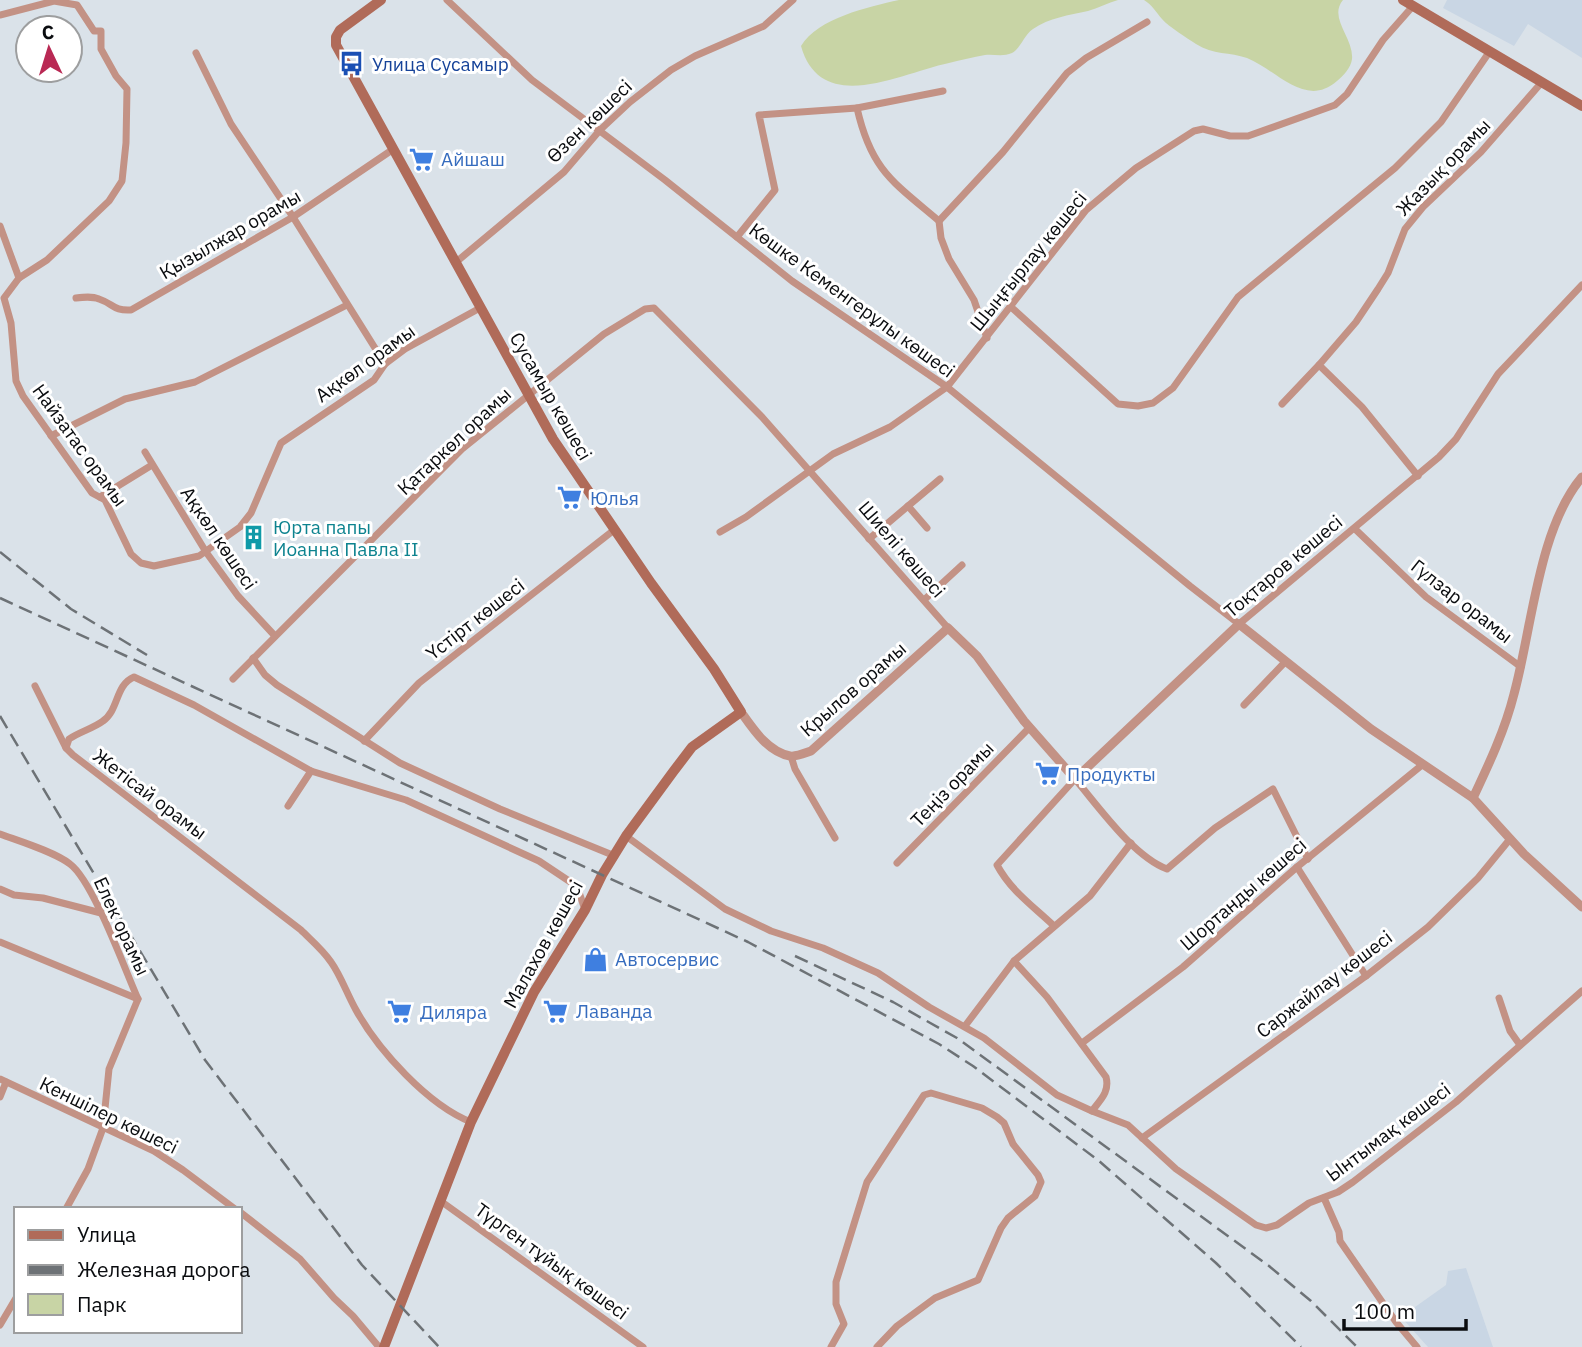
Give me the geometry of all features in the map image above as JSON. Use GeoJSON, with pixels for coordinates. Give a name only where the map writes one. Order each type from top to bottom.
{"type":"FeatureCollection","features":[{"type":"Feature","properties":{"kind":"main road","name":"Сусамыр көшесі"},"geometry":{"type":"LineString","coordinates":[[381,0],[347,23],[336,37],[336,45],[553,439],[614,530],[714,668],[741,712]]}},
{"type":"Feature","properties":{"kind":"main road"},"geometry":{"type":"LineString","coordinates":[[1403,0],[1582,106]]}},
{"type":"Feature","properties":{"kind":"main road","name":"Малахов көшесі"},"geometry":{"type":"LineString","coordinates":[[384,1347],[471,1122],[534,992],[585,910],[626,836],[692,747],[741,712]]}},
{"type":"Feature","properties":{"kind":"street","name":"Көшке Кеменгерұлы көшесі"},"geometry":{"type":"LineString","coordinates":[[447,0],[532,80],[792,281],[947,387],[1239,624]]}},
{"type":"Feature","properties":{"kind":"street","name":"Өзен көшесі"},"geometry":{"type":"LineString","coordinates":[[454,263],[564,172],[600,130],[671,70],[713,47],[764,26],[793,0]]}},
{"type":"Feature","properties":{"kind":"street"},"geometry":{"type":"LineString","coordinates":[[0,15],[54,1],[77,5],[94,31],[101,32],[101,49],[127,89],[122,181],[109,201],[47,260],[19,278],[0,226]]}},
{"type":"Feature","properties":{"kind":"street","name":"Шыңғырлау көшесі"},"geometry":{"type":"LineString","coordinates":[[947,387],[1086,210],[1136,169],[1194,131],[1203,129],[1230,136],[1248,135],[1335,105],[1347,94],[1383,40],[1413,6]]}},
{"type":"Feature","properties":{"kind":"street"},"geometry":{"type":"LineString","coordinates":[[939,220],[1003,152],[1067,73],[1086,58],[1147,22]]}},
{"type":"Feature","properties":{"kind":"street","name":"Жазық орамы"},"geometry":{"type":"LineString","coordinates":[[1011,306],[1118,404],[1138,406],[1153,403],[1173,388],[1238,297],[1395,168],[1441,122],[1490,51]]}},
{"type":"Feature","properties":{"kind":"street"},"geometry":{"type":"LineString","coordinates":[[196,53],[231,124],[293,217],[385,365]]}},
{"type":"Feature","properties":{"kind":"street","name":"Жазық орамы"},"geometry":{"type":"LineString","coordinates":[[1282,404],[1356,322],[1388,273],[1405,229],[1423,207],[1482,152],[1542,82]]}},
{"type":"Feature","properties":{"kind":"street"},"geometry":{"type":"LineString","coordinates":[[737,237],[775,190],[760,115],[857,108],[943,91]]}},
{"type":"Feature","properties":{"kind":"street"},"geometry":{"type":"LineString","coordinates":[[857,108],[868,148],[881,170],[939,220],[945,248],[958,276],[974,300],[987,338]]}},
{"type":"Feature","properties":{"kind":"street","name":"Қызылжар орамы"},"geometry":{"type":"LineString","coordinates":[[76,298],[92,297],[101,299],[118,311],[131,310],[293,217],[392,150]]}},
{"type":"Feature","properties":{"kind":"street","name":"Найзатас орамы"},"geometry":{"type":"LineString","coordinates":[[19,278],[4,298],[11,323],[16,381],[23,396],[92,493],[105,500],[131,554],[141,563],[154,566],[206,552]]}},
{"type":"Feature","properties":{"kind":"street","name":"Тоқтаров көшесі"},"geometry":{"type":"LineString","coordinates":[[1054,926],[1018,896],[997,865],[1075,779],[1239,624],[1418,477],[1456,439],[1499,374],[1582,285]]}},
{"type":"Feature","properties":{"kind":"street"},"geometry":{"type":"LineString","coordinates":[[51,436],[125,399],[195,382],[347,305]]}},
{"type":"Feature","properties":{"kind":"street","name":"Ақкөл орамы"},"geometry":{"type":"LineString","coordinates":[[206,552],[240,527],[251,513],[281,443],[374,380],[385,365],[405,349],[480,307]]}},
{"type":"Feature","properties":{"kind":"street","name":"Шиелі көшесі"},"geometry":{"type":"LineString","coordinates":[[628,318],[645,309],[654,308],[762,417],[948,628],[977,656],[1030,727],[1131,843],[1167,869],[1215,828],[1273,789],[1308,859]]}},
{"type":"Feature","properties":{"kind":"street","name":"Қатаркөл орамы"},"geometry":{"type":"LineString","coordinates":[[233,679],[462,449],[604,334],[628,318]]}},
{"type":"Feature","properties":{"kind":"street"},"geometry":{"type":"LineString","coordinates":[[1319,365],[1362,407],[1418,477]]}},
{"type":"Feature","properties":{"kind":"street"},"geometry":{"type":"LineString","coordinates":[[720,533],[746,517],[809,469],[833,454],[890,427],[947,387]]}},
{"type":"Feature","properties":{"kind":"street","name":"Ақкөл көшесі"},"geometry":{"type":"LineString","coordinates":[[145,452],[206,552],[238,596],[275,636]]}},
{"type":"Feature","properties":{"kind":"street"},"geometry":{"type":"LineString","coordinates":[[100,497],[152,465]]}},
{"type":"Feature","properties":{"kind":"street"},"geometry":{"type":"LineString","coordinates":[[1473,798],[1507,719],[1546,552],[1558,519],[1575,485],[1582,477]]}},
{"type":"Feature","properties":{"kind":"street"},"geometry":{"type":"LineString","coordinates":[[869,539],[940,479]]}},
{"type":"Feature","properties":{"kind":"street"},"geometry":{"type":"LineString","coordinates":[[908,506],[927,528]]}},
{"type":"Feature","properties":{"kind":"street","name":"Гүлзар орамы"},"geometry":{"type":"LineString","coordinates":[[1355,528],[1426,597],[1521,667]]}},
{"type":"Feature","properties":{"kind":"street","name":"Үстірт көшесі"},"geometry":{"type":"LineString","coordinates":[[364,741],[419,683],[614,530]]}},
{"type":"Feature","properties":{"kind":"street"},"geometry":{"type":"LineString","coordinates":[[924,600],[962,565]]}},
{"type":"Feature","properties":{"kind":"street"},"geometry":{"type":"LineString","coordinates":[[1239,624],[1371,729],[1473,798],[1510,839],[1582,907]]}},
{"type":"Feature","properties":{"kind":"street","name":"Крылов орамы"},"geometry":{"type":"LineString","coordinates":[[775,749],[791,756],[811,751],[824,742],[948,628]]}},
{"type":"Feature","properties":{"kind":"street"},"geometry":{"type":"LineString","coordinates":[[253,657],[265,675],[277,685],[400,764],[615,856]]}},
{"type":"Feature","properties":{"kind":"street"},"geometry":{"type":"LineString","coordinates":[[1244,705],[1286,661]]}},
{"type":"Feature","properties":{"kind":"street","name":"Жетісай орамы"},"geometry":{"type":"LineString","coordinates":[[471,1122],[452,1115],[385,1050],[357,1013],[330,960],[301,930],[66,748],[69,739],[83,729],[105,720],[118,699],[121,688],[134,677],[194,705],[311,771],[406,800],[540,861],[572,883],[579,892],[585,910]]}},
{"type":"Feature","properties":{"kind":"street"},"geometry":{"type":"LineString","coordinates":[[35,686],[66,748]]}},
{"type":"Feature","properties":{"kind":"street","name":"Сусамыр көшесі"},"geometry":{"type":"LineString","coordinates":[[741,712],[757,734],[775,749]]}},
{"type":"Feature","properties":{"kind":"street","name":"Теңіз орамы"},"geometry":{"type":"LineString","coordinates":[[897,863],[1030,727]]}},
{"type":"Feature","properties":{"kind":"street"},"geometry":{"type":"LineString","coordinates":[[791,756],[795,769],[835,838]]}},
{"type":"Feature","properties":{"kind":"street","name":"Шортанды көшесі"},"geometry":{"type":"LineString","coordinates":[[1082,1043],[1183,967],[1297,867],[1422,765]]}},
{"type":"Feature","properties":{"kind":"street"},"geometry":{"type":"LineString","coordinates":[[288,806],[311,771]]}},
{"type":"Feature","properties":{"kind":"street","name":"Елек орамы"},"geometry":{"type":"LineString","coordinates":[[0,834],[62,859],[81,876],[101,913],[138,999],[109,1069],[103,1128],[88,1169],[67,1207]]}},
{"type":"Feature","properties":{"kind":"street","name":"Ынтымақ көшесі"},"geometry":{"type":"LineString","coordinates":[[626,836],[725,909],[771,931],[858,963],[984,1038],[1057,1095],[1128,1125],[1176,1169],[1256,1225],[1266,1227],[1277,1225],[1309,1203],[1353,1182],[1456,1102],[1582,991]]}},
{"type":"Feature","properties":{"kind":"street","name":"Саржайлау көшесі"},"geometry":{"type":"LineString","coordinates":[[1142,1139],[1428,928],[1478,878],[1510,839]]}},
{"type":"Feature","properties":{"kind":"street"},"geometry":{"type":"LineString","coordinates":[[965,1026],[1014,961],[1090,896],[1131,843]]}},
{"type":"Feature","properties":{"kind":"street"},"geometry":{"type":"LineString","coordinates":[[1297,867],[1366,976]]}},
{"type":"Feature","properties":{"kind":"street"},"geometry":{"type":"LineString","coordinates":[[0,889],[14,895],[43,898],[101,913]]}},
{"type":"Feature","properties":{"kind":"street"},"geometry":{"type":"LineString","coordinates":[[0,942],[138,999]]}},
{"type":"Feature","properties":{"kind":"street"},"geometry":{"type":"LineString","coordinates":[[1014,961],[1047,997],[1106,1077],[1106,1093],[1091,1111]]}},
{"type":"Feature","properties":{"kind":"street"},"geometry":{"type":"LineString","coordinates":[[1499,998],[1510,1031],[1520,1045]]}},
{"type":"Feature","properties":{"kind":"street"},"geometry":{"type":"LineString","coordinates":[[0,1097],[3,1081]]}},
{"type":"Feature","properties":{"kind":"street","name":"Кеншілер көшесі"},"geometry":{"type":"LineString","coordinates":[[3,1081],[154,1151],[232,1207]]}},
{"type":"Feature","properties":{"kind":"street"},"geometry":{"type":"LineString","coordinates":[[831,1347],[844,1324],[836,1304],[836,1282],[867,1182],[924,1095],[931,1093],[982,1108],[1004,1123],[1013,1144],[1038,1175],[1040,1190],[1008,1218],[1001,1228],[978,1280],[935,1298],[897,1326],[877,1347]]}},
{"type":"Feature","properties":{"kind":"street"},"geometry":{"type":"LineString","coordinates":[[1324,1198],[1339,1232],[1340,1241],[1396,1322],[1417,1347]]}},
{"type":"Feature","properties":{"kind":"street","name":"Түрген тұйық көшесі"},"geometry":{"type":"LineString","coordinates":[[442,1202],[643,1347]]}},
{"type":"Feature","properties":{"kind":"street"},"geometry":{"type":"LineString","coordinates":[[242,1214],[300,1259],[334,1298],[354,1315],[379,1347]]}},
{"type":"Feature","properties":{"kind":"street"},"geometry":{"type":"LineString","coordinates":[[1,1324],[14,1301]]}},
{"type":"Feature","properties":{"kind":"shaded area"},"geometry":{"type":"Polygon","coordinates":[[[1447,0],[1582,0],[1582,58],[1528,24],[1514,46],[1443,8],[1447,0]]]}},
{"type":"Feature","properties":{"kind":"shaded area"},"geometry":{"type":"Polygon","coordinates":[[[1466,1268],[1493,1347],[1428,1347],[1401,1317],[1446,1285],[1448,1271],[1466,1268]]]}},
{"type":"Feature","properties":{"kind":"green space"},"geometry":{"type":"Polygon","coordinates":[[[899,0],[1118,0],[1039,25],[1009,54],[971,58],[865,85],[844,85],[826,80],[811,68],[801,46],[819,28],[845,15],[899,0]]]}},
{"type":"Feature","properties":{"kind":"green space"},"geometry":{"type":"Polygon","coordinates":[[[1144,0],[1343,0],[1338,14],[1352,51],[1352,59],[1342,77],[1325,89],[1302,89],[1247,58],[1209,50],[1196,44],[1169,25],[1144,0]]]}},
{"type":"Feature","properties":{"kind":"railway"},"geometry":{"type":"LineString","coordinates":[[0,552],[71,609],[147,655]]}},
{"type":"Feature","properties":{"kind":"railway"},"geometry":{"type":"LineString","coordinates":[[0,598],[748,942],[939,1044],[973,1066],[1099,1161],[1216,1263],[1301,1347]]}},
{"type":"Feature","properties":{"kind":"railway"},"geometry":{"type":"LineString","coordinates":[[0,716],[205,1060],[362,1265],[439,1347]]}},
{"type":"Feature","properties":{"kind":"railway"},"geometry":{"type":"LineString","coordinates":[[795,956],[893,1002],[957,1038],[1269,1266],[1311,1301],[1357,1347]]}},
{"type":"Feature","properties":{"kind":"place","name":"Улица Сусамыр"},"geometry":{"type":"Point","coordinates":[352,64]}},
{"type":"Feature","properties":{"kind":"place","name":"Айшаш"},"geometry":{"type":"Point","coordinates":[421,159]}},
{"type":"Feature","properties":{"kind":"place","name":"Юлья"},"geometry":{"type":"Point","coordinates":[570,498]}},
{"type":"Feature","properties":{"kind":"place","name":"Юрта папы Иоанна Павла II"},"geometry":{"type":"Point","coordinates":[253,538]}},
{"type":"Feature","properties":{"kind":"place","name":"Продукты"},"geometry":{"type":"Point","coordinates":[1047,774]}},
{"type":"Feature","properties":{"kind":"place","name":"Автосервис"},"geometry":{"type":"Point","coordinates":[595,959]}},
{"type":"Feature","properties":{"kind":"place","name":"Лаванда"},"geometry":{"type":"Point","coordinates":[556,1011]}},
{"type":"Feature","properties":{"kind":"place","name":"Диляра"},"geometry":{"type":"Point","coordinates":[400,1012]}}]}
